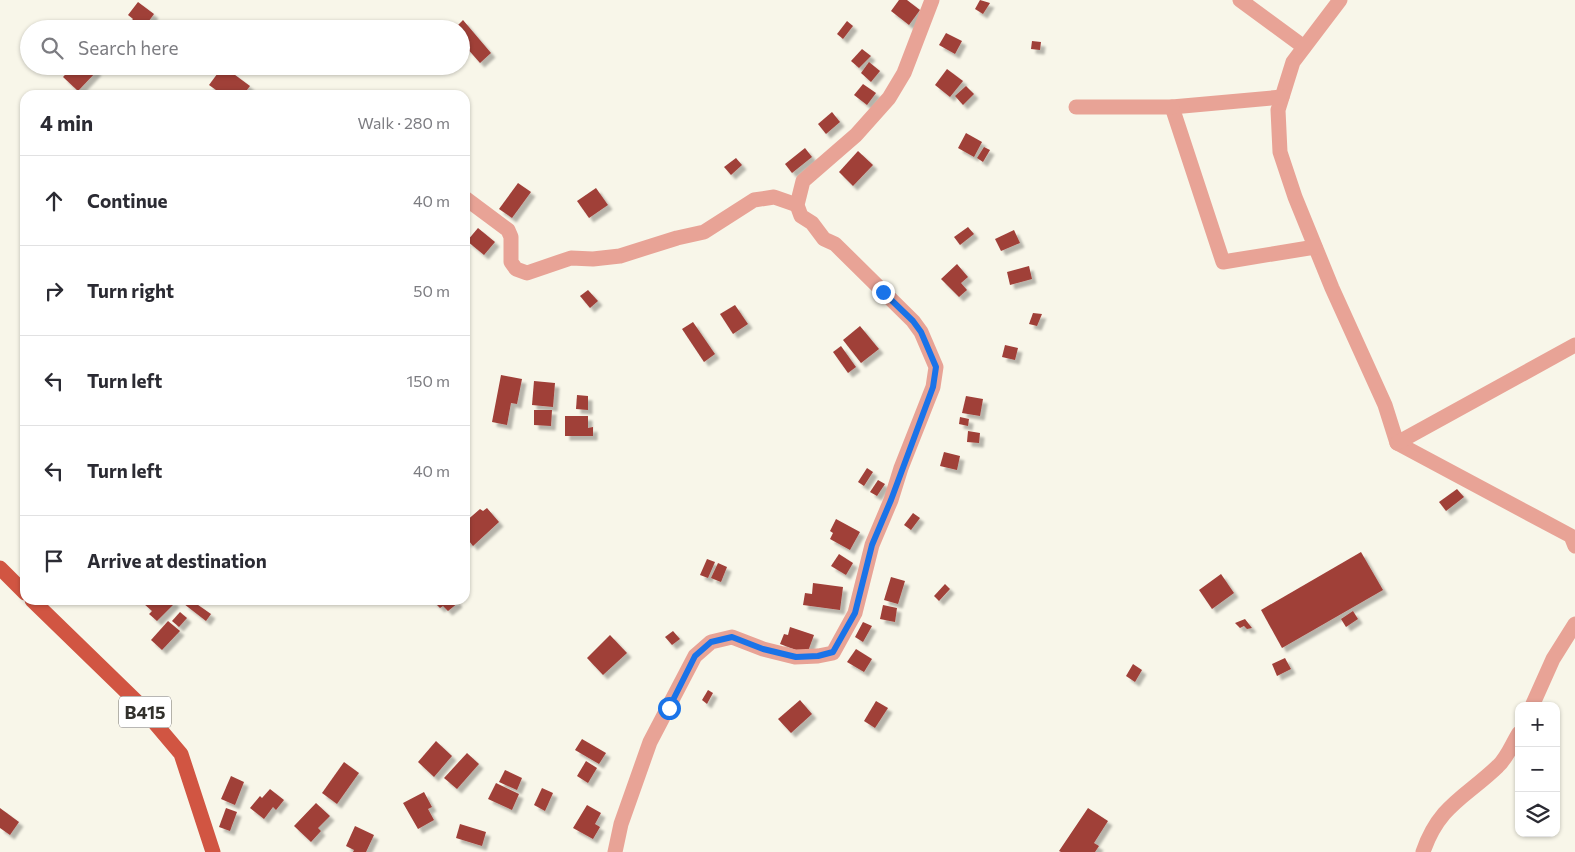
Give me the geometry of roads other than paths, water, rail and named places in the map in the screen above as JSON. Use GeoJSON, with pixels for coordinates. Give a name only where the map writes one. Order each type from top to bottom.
{"type":"FeatureCollection","features":[{"type":"Feature","properties":{"kind":"main road"},"geometry":{"type":"LineString","coordinates":[[0,568],[20,588]]}},
{"type":"Feature","properties":{"kind":"main road","name":"B415"},"geometry":{"type":"LineString","coordinates":[[37,605],[137,702],[180,754],[213,852]]}},
{"type":"Feature","properties":{"kind":"street"},"geometry":{"type":"LineString","coordinates":[[615,852],[621,824],[650,742],[695,656],[711,642],[732,637],[763,649],[796,657],[818,656],[833,652],[855,613],[872,545],[891,500],[933,387],[936,367],[921,332],[913,321],[835,244],[824,239],[812,223],[801,216],[797,205],[803,181],[856,135],[889,98],[904,73],[932,0]]}},
{"type":"Feature","properties":{"kind":"street"},"geometry":{"type":"LineString","coordinates":[[1240,0],[1304,47]]}},
{"type":"Feature","properties":{"kind":"street"},"geometry":{"type":"LineString","coordinates":[[1340,0],[1293,62],[1278,110],[1280,152],[1315,247],[1385,404],[1397,443],[1571,536],[1575,546]]}},
{"type":"Feature","properties":{"kind":"street"},"geometry":{"type":"LineString","coordinates":[[1076,107],[1172,107],[1282,97]]}},
{"type":"Feature","properties":{"kind":"street"},"geometry":{"type":"LineString","coordinates":[[1172,107],[1224,262],[1315,247]]}},
{"type":"Feature","properties":{"kind":"street"},"geometry":{"type":"LineString","coordinates":[[470,202],[508,230],[511,238],[511,262],[516,269],[527,273],[571,258],[593,259],[620,256],[677,238],[704,232],[754,200],[774,197],[797,205]]}},
{"type":"Feature","properties":{"kind":"street"},"geometry":{"type":"LineString","coordinates":[[1397,443],[1575,345]]}},
{"type":"Feature","properties":{"kind":"street"},"geometry":{"type":"LineString","coordinates":[[1534,702],[1553,658],[1575,624]]}},
{"type":"Feature","properties":{"kind":"street"},"geometry":{"type":"LineString","coordinates":[[1423,852],[1429,834],[1454,802],[1499,765],[1515,739]]}}]}
